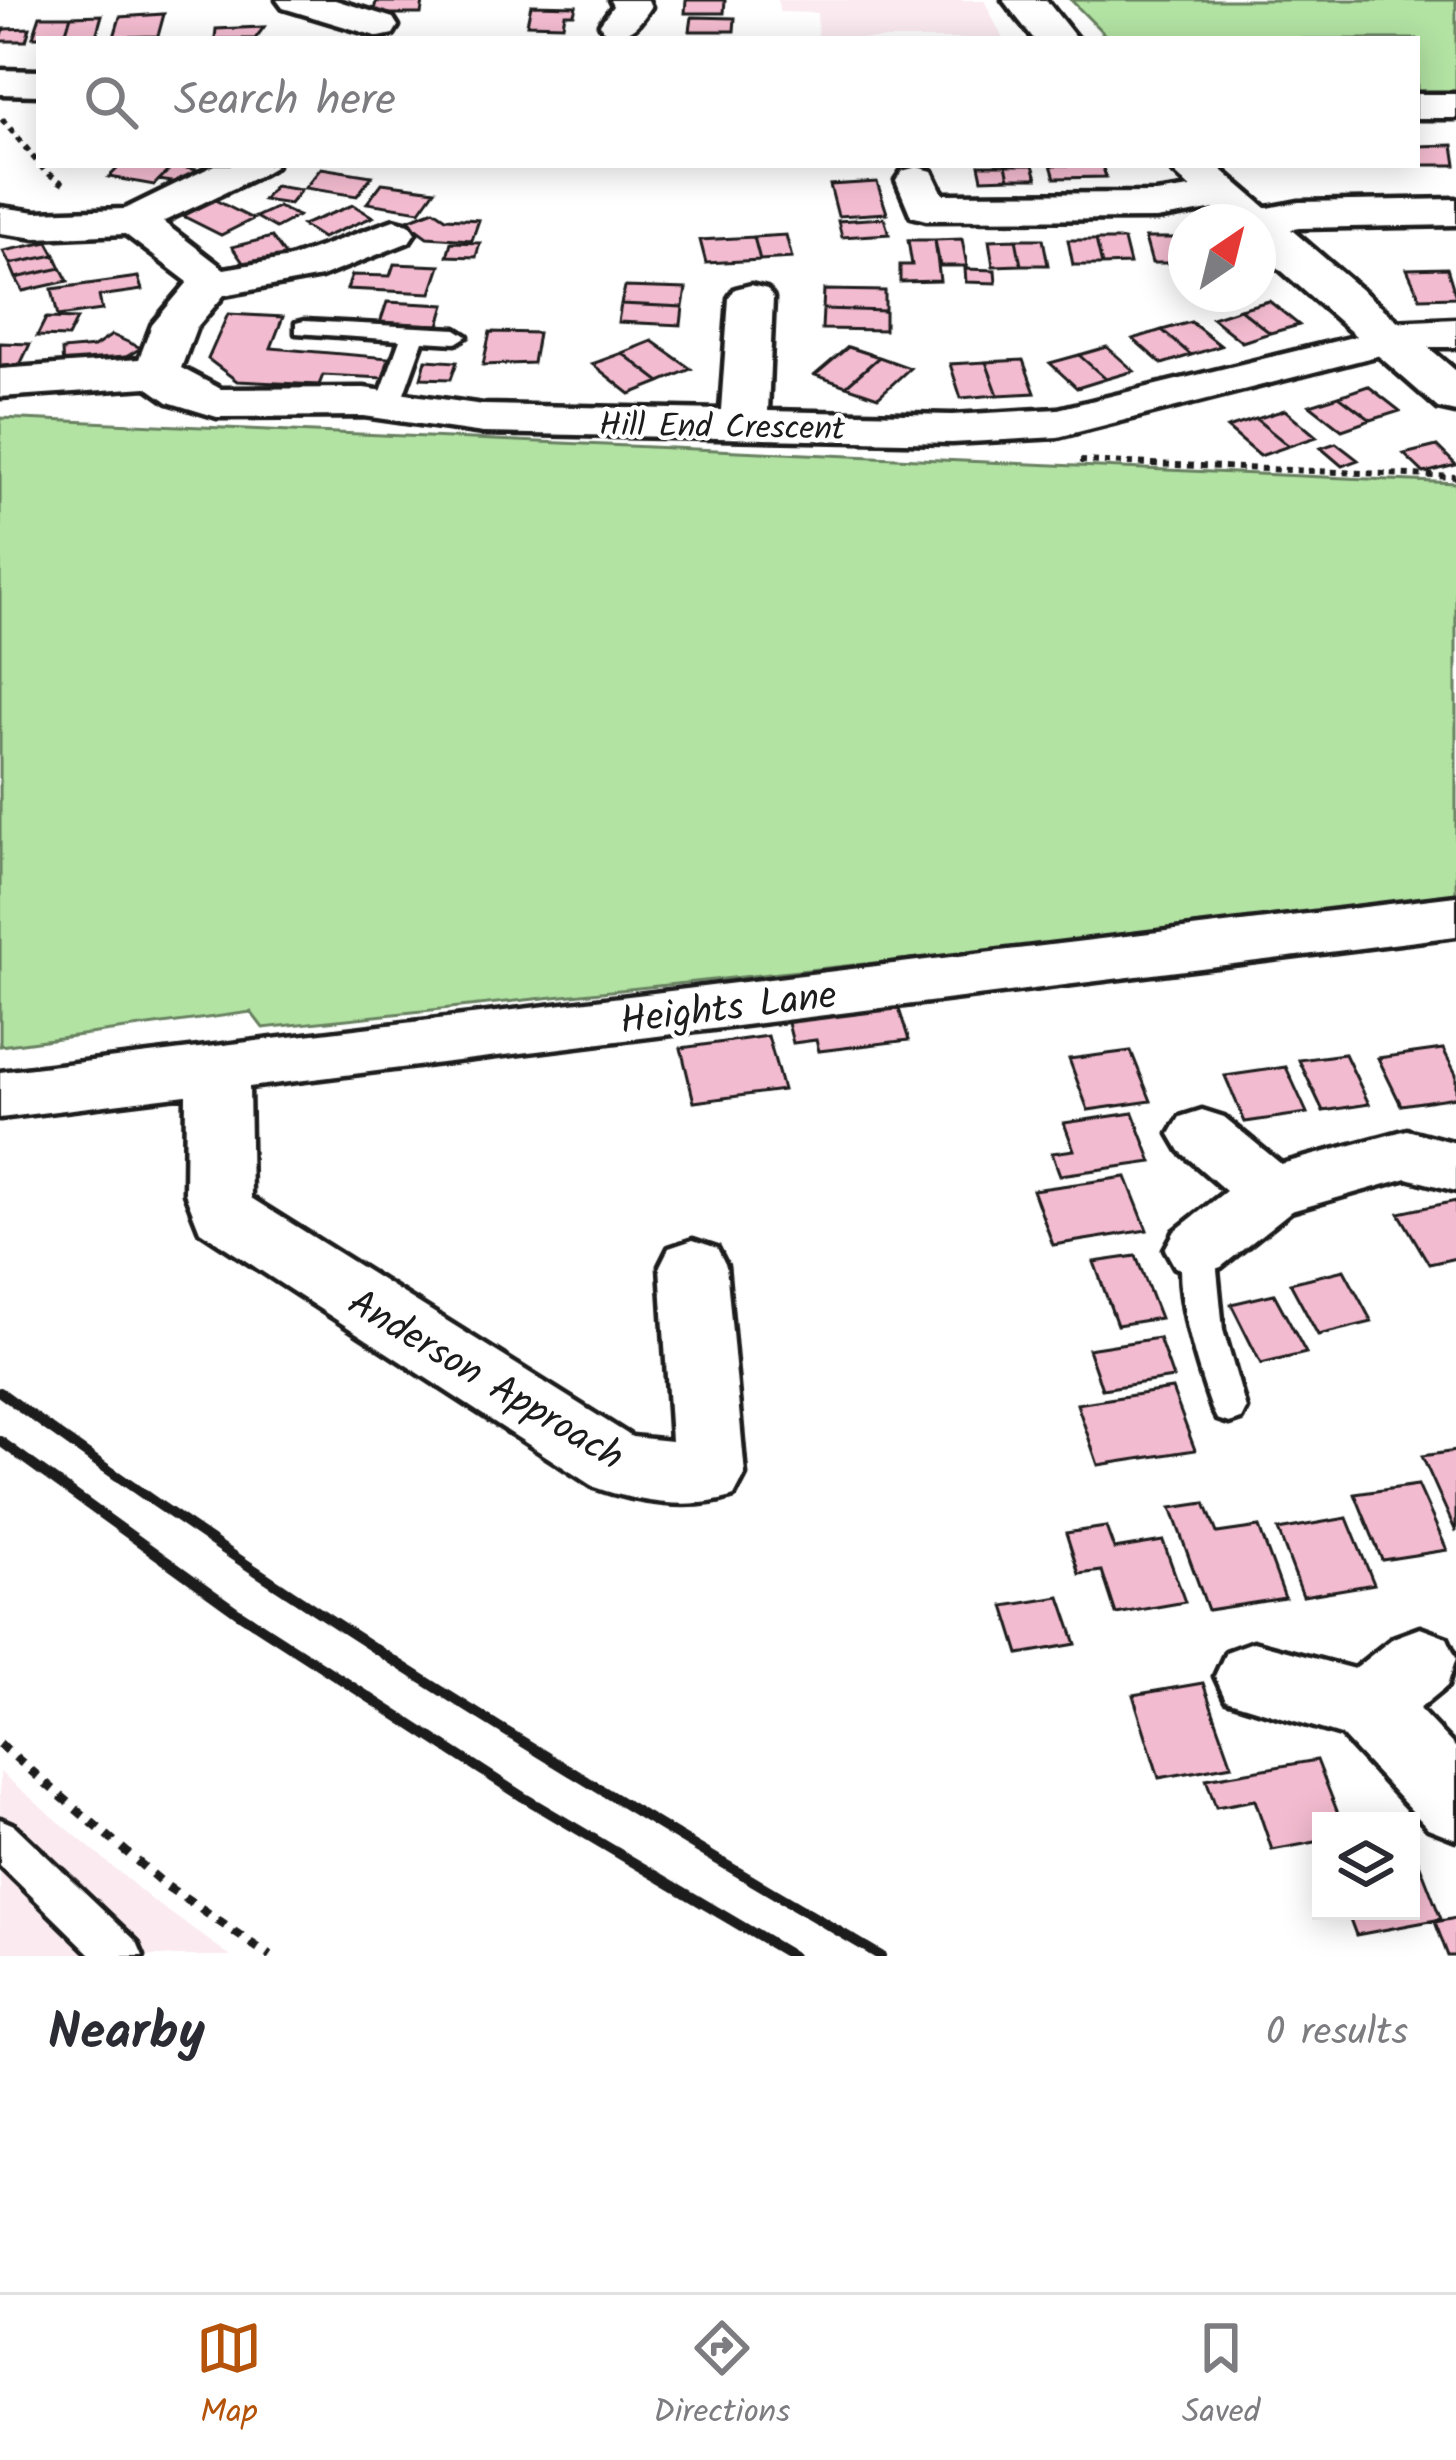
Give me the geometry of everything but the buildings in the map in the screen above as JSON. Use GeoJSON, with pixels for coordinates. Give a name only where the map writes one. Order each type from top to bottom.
{"type":"FeatureCollection","features":[{"type":"Feature","properties":{"kind":"street"},"geometry":{"type":"LineString","coordinates":[[1024,0],[1054,36]]}},
{"type":"Feature","properties":{"kind":"street"},"geometry":{"type":"LineString","coordinates":[[300,11],[379,26]]}},
{"type":"Feature","properties":{"kind":"street"},"geometry":{"type":"LineString","coordinates":[[0,82],[36,82]]}},
{"type":"Feature","properties":{"kind":"street"},"geometry":{"type":"LineString","coordinates":[[1420,106],[1456,106]]}},
{"type":"Feature","properties":{"kind":"street"},"geometry":{"type":"LineString","coordinates":[[0,220],[36,225],[113,222],[246,168]]}},
{"type":"Feature","properties":{"kind":"street"},"geometry":{"type":"LineString","coordinates":[[1192,168],[1234,204]]}},
{"type":"Feature","properties":{"kind":"street"},"geometry":{"type":"LineString","coordinates":[[917,180],[926,207],[1168,207]]}},
{"type":"Feature","properties":{"kind":"street"},"geometry":{"type":"LineString","coordinates":[[1276,215],[1456,212]]}},
{"type":"Feature","properties":{"kind":"street"},"geometry":{"type":"LineString","coordinates":[[113,222],[203,270],[211,283]]}},
{"type":"Feature","properties":{"kind":"street"},"geometry":{"type":"LineString","coordinates":[[0,383],[158,372],[175,325],[211,283],[255,280],[340,259],[394,233]]}},
{"type":"Feature","properties":{"kind":"street"},"geometry":{"type":"LineString","coordinates":[[1276,240],[1456,397]]}},
{"type":"Feature","properties":{"kind":"street"},"geometry":{"type":"LineString","coordinates":[[744,427],[751,298]]}},
{"type":"Feature","properties":{"kind":"street","name":"Hill End Crescent"},"geometry":{"type":"LineString","coordinates":[[158,372],[184,392],[217,403],[388,405],[483,419],[952,429],[1058,423],[1390,337],[1456,333]]}},
{"type":"Feature","properties":{"kind":"street","name":"Heights Lane"},"geometry":{"type":"LineString","coordinates":[[0,1095],[1456,916]]}},
{"type":"Feature","properties":{"kind":"street","name":"Anderson Approach"},"geometry":{"type":"LineString","coordinates":[[218,1068],[217,1193],[223,1213],[619,1466],[709,1475],[693,1266]]}},
{"type":"Feature","properties":{"kind":"street"},"geometry":{"type":"LineString","coordinates":[[1202,1134],[1270,1192]]}},
{"type":"Feature","properties":{"kind":"street"},"geometry":{"type":"LineString","coordinates":[[1198,1249],[1270,1192],[1406,1154],[1456,1166]]}},
{"type":"Feature","properties":{"kind":"street"},"geometry":{"type":"LineString","coordinates":[[1253,1676],[1392,1684],[1456,1802]]}},
{"type":"Feature","properties":{"kind":"lane"},"geometry":{"type":"LineString","coordinates":[[304,328],[456,336]]}},
{"type":"Feature","properties":{"kind":"lane"},"geometry":{"type":"LineString","coordinates":[[388,405],[414,334]]}},
{"type":"Feature","properties":{"kind":"lane"},"geometry":{"type":"LineString","coordinates":[[1198,1249],[1198,1293],[1206,1345],[1228,1408]]}},
{"type":"Feature","properties":{"kind":"lane"},"geometry":{"type":"LineString","coordinates":[[0,1838],[122,1956]]}},
{"type":"Feature","properties":{"kind":"path"},"geometry":{"type":"LineString","coordinates":[[0,118],[19,134],[36,164]]}},
{"type":"Feature","properties":{"kind":"path"},"geometry":{"type":"LineString","coordinates":[[40,168],[78,191],[113,222]]}},
{"type":"Feature","properties":{"kind":"path"},"geometry":{"type":"LineString","coordinates":[[0,1744],[166,1885],[270,1956]]}},
{"type":"Feature","properties":{"kind":"shaded area"},"geometry":{"type":"Polygon","coordinates":[[[778,0],[984,0],[1002,36],[818,36],[817,13],[779,12],[778,0]]]}},
{"type":"Feature","properties":{"kind":"shaded area"},"geometry":{"type":"Polygon","coordinates":[[[0,1772],[152,1900],[231,1956],[0,1956],[0,1772]]]}},
{"type":"Feature","properties":{"kind":"green space"},"geometry":{"type":"Polygon","coordinates":[[[1071,0],[1456,0],[1456,112],[1420,111],[1420,36],[1106,36],[1071,0]]]}},
{"type":"Feature","properties":{"kind":"green space"},"geometry":{"type":"Polygon","coordinates":[[[0,418],[1456,483],[1456,901],[263,1028],[251,1012],[0,1046],[0,418]]]}},
{"type":"Feature","properties":{"kind":"railway"},"geometry":{"type":"LineString","coordinates":[[0,1392],[214,1543],[433,1686],[881,1956]]}},
{"type":"Feature","properties":{"kind":"railway"},"geometry":{"type":"LineString","coordinates":[[0,1441],[237,1612],[523,1797],[792,1956]]}}]}
